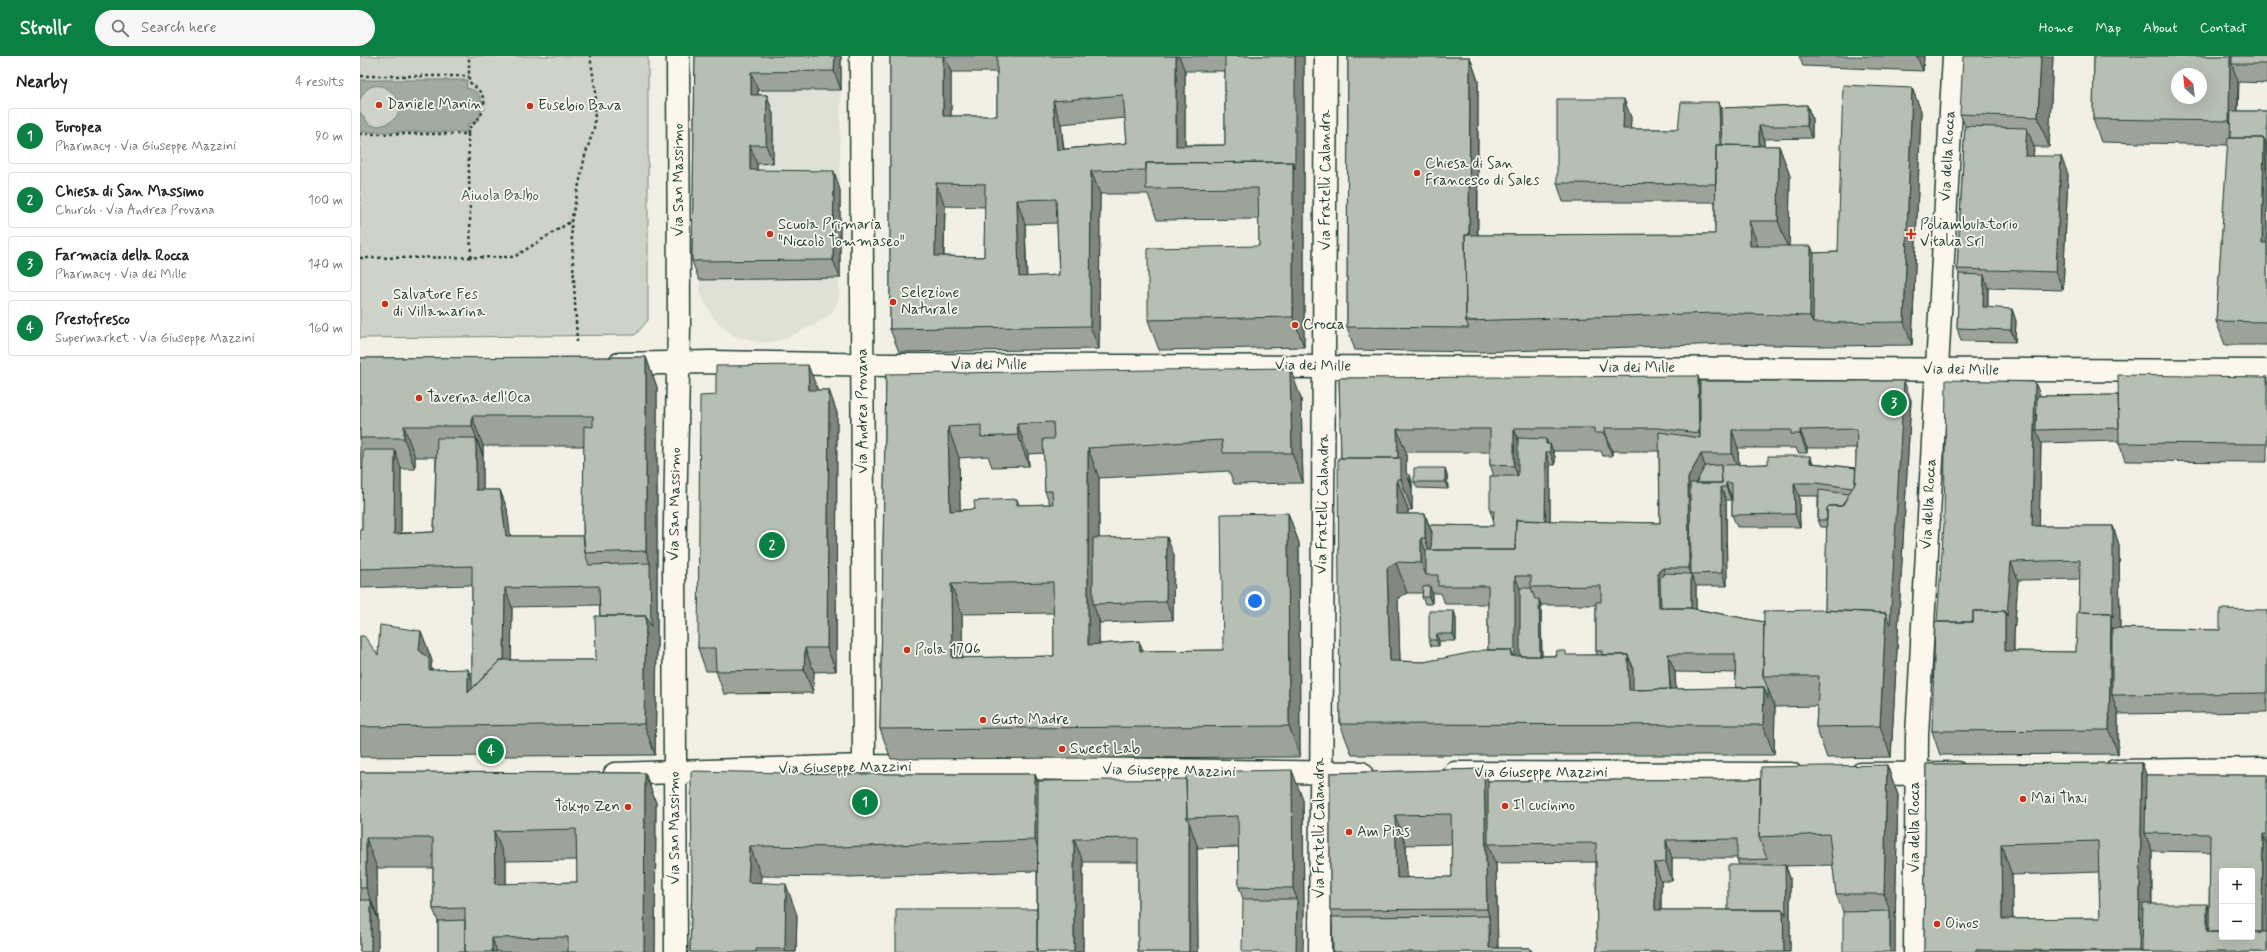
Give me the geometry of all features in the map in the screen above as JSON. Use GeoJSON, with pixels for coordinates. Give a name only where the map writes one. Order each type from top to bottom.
{"type":"FeatureCollection","features":[{"type":"Feature","properties":{"kind":"street","name":"Via San Massimo"},"geometry":{"type":"LineString","coordinates":[[676,952],[674,569],[677,363],[678,56]]}},
{"type":"Feature","properties":{"kind":"street","name":"Via Andrea Provana"},"geometry":{"type":"LineString","coordinates":[[861,56],[864,766]]}},
{"type":"Feature","properties":{"kind":"street","name":"Via Fratelli Calandra"},"geometry":{"type":"LineString","coordinates":[[1320,952],[1326,56]]}},
{"type":"Feature","properties":{"kind":"street","name":"Via della Rocca"},"geometry":{"type":"LineString","coordinates":[[1915,952],[1916,774],[1936,370],[1954,56]]}},
{"type":"Feature","properties":{"kind":"street","name":"Via dei Mille"},"geometry":{"type":"LineString","coordinates":[[596,365],[677,363],[2267,371]]}},
{"type":"Feature","properties":{"kind":"street","name":"Via Giuseppe Mazzini"},"geometry":{"type":"LineString","coordinates":[[594,774],[675,773],[864,766],[1378,773]]}},
{"type":"Feature","properties":{"kind":"street"},"geometry":{"type":"LineString","coordinates":[[2092,771],[2267,769]]}},
{"type":"Feature","properties":{"kind":"street","name":"Via Giuseppe Mazzini"},"geometry":{"type":"LineString","coordinates":[[1434,773],[1809,774]]}},
{"type":"Feature","properties":{"kind":"street"},"geometry":{"type":"LineString","coordinates":[[1841,774],[1980,773]]}},
{"type":"Feature","properties":{"kind":"path"},"geometry":{"type":"LineString","coordinates":[[469,56],[469,82],[479,89],[485,102],[481,118],[468,129],[471,259]]}},
{"type":"Feature","properties":{"kind":"path"},"geometry":{"type":"LineString","coordinates":[[577,342],[571,222],[585,156],[594,128],[596,93],[590,56]]}},
{"type":"Feature","properties":{"kind":"path"},"geometry":{"type":"LineString","coordinates":[[360,76],[469,76]]}},
{"type":"Feature","properties":{"kind":"path"},"geometry":{"type":"LineString","coordinates":[[360,134],[468,134]]}},
{"type":"Feature","properties":{"kind":"path"},"geometry":{"type":"LineString","coordinates":[[360,258],[471,259],[514,257],[571,222]]}},
{"type":"Feature","properties":{"kind":"shaded area","name":"Scuola Primaria \"Niccolò Tommaseo\""},"geometry":{"type":"Polygon","coordinates":[[[702,56],[841,56],[839,298],[832,313],[814,325],[782,340],[763,343],[733,336],[713,318],[700,293],[702,56]]]}},
{"type":"Feature","properties":{"kind":"shaded area"},"geometry":{"type":"Polygon","coordinates":[[[360,80],[467,80],[466,88],[476,92],[480,96],[482,110],[478,120],[467,125],[467,132],[360,132],[360,112],[369,124],[380,126],[390,122],[398,115],[399,106],[397,98],[391,91],[383,87],[374,86],[366,90],[360,100],[360,80]]]}},
{"type":"Feature","properties":{"kind":"green space","name":"Aiuola Balbo"},"geometry":{"type":"Polygon","coordinates":[[[360,56],[648,56],[648,320],[635,335],[360,338],[360,56]]]}},
{"type":"Feature","properties":{"kind":"building"},"geometry":{"type":"Polygon","coordinates":[[[695,56],[835,56],[834,71],[751,72],[751,95],[767,95],[766,145],[750,145],[750,170],[834,171],[833,260],[692,261],[695,56]]]}},
{"type":"Feature","properties":{"kind":"building"},"geometry":{"type":"Polygon","coordinates":[[[890,56],[943,56],[943,116],[997,116],[997,56],[1176,56],[1176,146],[1225,145],[1225,56],[1295,56],[1295,169],[1293,162],[1146,163],[1146,170],[1091,171],[1090,326],[890,329],[890,56]],[[1123,95],[1053,101],[1057,150],[1127,143],[1123,95]],[[936,183],[935,256],[984,257],[985,184],[936,183]],[[1056,199],[1017,200],[1019,277],[1059,275],[1056,199]]]}},
{"type":"Feature","properties":{"kind":"building"},"geometry":{"type":"Polygon","coordinates":[[[1963,56],[2041,56],[2038,117],[1960,114],[1963,56]]]}},
{"type":"Feature","properties":{"kind":"building"},"geometry":{"type":"Polygon","coordinates":[[[2094,56],[2230,56],[2229,121],[2093,119],[2094,56]]]}},
{"type":"Feature","properties":{"kind":"building"},"geometry":{"type":"Polygon","coordinates":[[[2232,56],[2267,56],[2267,64],[2232,64],[2232,56]]]}},
{"type":"Feature","properties":{"kind":"building","name":"Chiesa di San Francesco di Sales"},"geometry":{"type":"Polygon","coordinates":[[[1348,57],[1470,57],[1469,235],[1465,235],[1466,321],[1469,328],[1347,327],[1348,57]]]}},
{"type":"Feature","properties":{"kind":"building"},"geometry":{"type":"Polygon","coordinates":[[[1843,85],[1912,88],[1904,322],[1813,323],[1814,253],[1838,252],[1843,85]]]}},
{"type":"Feature","properties":{"kind":"building"},"geometry":{"type":"Polygon","coordinates":[[[1557,99],[1624,99],[1623,129],[1678,129],[1681,102],[1719,102],[1720,145],[1716,145],[1716,184],[1557,183],[1557,99]]]}},
{"type":"Feature","properties":{"kind":"building"},"geometry":{"type":"Polygon","coordinates":[[[1807,105],[1807,126],[1759,126],[1759,146],[1722,145],[1721,108],[1807,105]]]}},
{"type":"Feature","properties":{"kind":"building"},"geometry":{"type":"Polygon","coordinates":[[[2231,111],[2267,111],[2267,169],[2266,143],[2264,138],[2230,138],[2231,111]]]}},
{"type":"Feature","properties":{"kind":"building"},"geometry":{"type":"Polygon","coordinates":[[[1965,126],[2027,128],[2025,156],[2061,156],[2056,272],[1957,269],[1965,126]]]}},
{"type":"Feature","properties":{"kind":"building"},"geometry":{"type":"Polygon","coordinates":[[[2228,138],[2264,138],[2262,243],[2267,243],[2267,322],[2216,321],[2228,138]]]}},
{"type":"Feature","properties":{"kind":"building"},"geometry":{"type":"Polygon","coordinates":[[[1716,145],[1779,146],[1778,221],[1749,221],[1750,246],[1811,246],[1810,316],[1717,313],[1466,321],[1465,235],[1715,234],[1716,145]]]}},
{"type":"Feature","properties":{"kind":"building"},"geometry":{"type":"Polygon","coordinates":[[[1293,162],[1293,317],[1148,320],[1148,248],[1259,246],[1258,188],[1146,189],[1146,163],[1293,162]]]}},
{"type":"Feature","properties":{"kind":"building"},"geometry":{"type":"Polygon","coordinates":[[[1959,274],[1984,275],[1983,307],[2012,309],[2011,330],[1957,328],[1959,274]]]}},
{"type":"Feature","properties":{"kind":"building"},"geometry":{"type":"Polygon","coordinates":[[[646,357],[646,551],[585,553],[583,524],[584,426],[593,427],[593,416],[472,416],[472,426],[404,426],[404,438],[360,438],[360,358],[646,357]]]}},
{"type":"Feature","properties":{"kind":"building"},"geometry":{"type":"Polygon","coordinates":[[[808,365],[809,390],[829,390],[827,648],[805,648],[804,670],[716,671],[715,648],[698,648],[700,396],[716,395],[716,366],[808,365]]]}},
{"type":"Feature","properties":{"kind":"building"},"geometry":{"type":"Polygon","coordinates":[[[1290,368],[1292,453],[1223,453],[1222,440],[1088,448],[1088,645],[1139,641],[1140,651],[1223,650],[1221,514],[1288,513],[1289,726],[880,729],[886,374],[1290,368]],[[1053,422],[1017,424],[1018,435],[981,437],[981,425],[948,427],[950,511],[975,509],[974,501],[1017,499],[1017,505],[1053,504],[1052,491],[1045,491],[1043,439],[1054,439],[1053,422]],[[1053,582],[951,584],[952,658],[1054,656],[1053,582]]]}},
{"type":"Feature","properties":{"kind":"building"},"geometry":{"type":"Polygon","coordinates":[[[2118,375],[2267,377],[2267,444],[2119,443],[2118,375]]]}},
{"type":"Feature","properties":{"kind":"building"},"geometry":{"type":"Polygon","coordinates":[[[1698,376],[1699,433],[1658,428],[1604,428],[1604,433],[1594,433],[1594,428],[1514,428],[1514,466],[1490,465],[1490,429],[1397,429],[1398,458],[1341,458],[1339,378],[1698,376]]]}},
{"type":"Feature","properties":{"kind":"building"},"geometry":{"type":"Polygon","coordinates":[[[1946,380],[2035,382],[2032,526],[2113,526],[2113,617],[2111,613],[2079,612],[2080,560],[2011,562],[2007,616],[2005,611],[1973,611],[1973,622],[1937,622],[1944,523],[1946,380]]]}},
{"type":"Feature","properties":{"kind":"building"},"geometry":{"type":"Polygon","coordinates":[[[1700,381],[1904,381],[1890,625],[1886,613],[1825,610],[1827,508],[1829,506],[1842,506],[1855,483],[1857,429],[1800,430],[1800,434],[1791,434],[1791,430],[1732,430],[1732,454],[1701,454],[1688,478],[1689,568],[1663,568],[1658,572],[1659,608],[1689,608],[1764,622],[1763,676],[1768,689],[1768,699],[1764,687],[1736,688],[1735,654],[1668,654],[1670,689],[1633,690],[1633,667],[1628,655],[1602,655],[1602,651],[1596,651],[1596,602],[1601,602],[1601,586],[1531,587],[1531,576],[1515,576],[1515,656],[1513,656],[1511,650],[1488,650],[1488,586],[1438,586],[1438,575],[1426,575],[1426,550],[1515,550],[1516,520],[1660,523],[1659,432],[1700,438],[1700,381]]]}},
{"type":"Feature","properties":{"kind":"building"},"geometry":{"type":"Polygon","coordinates":[[[2118,395],[2119,428],[2036,430],[2037,396],[2118,395]]]}},
{"type":"Feature","properties":{"kind":"building"},"geometry":{"type":"Polygon","coordinates":[[[437,438],[476,438],[476,490],[500,490],[506,536],[583,536],[585,553],[589,565],[650,563],[651,627],[646,616],[600,616],[599,586],[505,588],[504,660],[500,660],[472,689],[472,566],[360,569],[363,450],[395,450],[394,534],[434,532],[437,438]]]}},
{"type":"Feature","properties":{"kind":"building"},"geometry":{"type":"Polygon","coordinates":[[[1518,438],[1546,439],[1546,444],[1550,444],[1550,452],[1546,452],[1545,521],[1516,520],[1515,550],[1431,550],[1432,532],[1429,525],[1493,526],[1494,511],[1490,511],[1490,476],[1518,476],[1518,438]]]}},
{"type":"Feature","properties":{"kind":"building"},"geometry":{"type":"Polygon","coordinates":[[[1768,456],[1810,456],[1810,463],[1856,468],[1855,483],[1852,488],[1816,483],[1794,483],[1795,514],[1732,515],[1732,483],[1726,483],[1726,487],[1721,487],[1722,573],[1691,574],[1690,483],[1722,483],[1721,465],[1768,464],[1768,456]]]}},
{"type":"Feature","properties":{"kind":"building"},"geometry":{"type":"Polygon","coordinates":[[[1338,458],[1401,458],[1401,479],[1397,479],[1397,514],[1425,514],[1425,538],[1421,538],[1421,563],[1396,562],[1387,568],[1390,661],[1424,662],[1484,650],[1511,650],[1511,656],[1557,656],[1556,651],[1566,651],[1566,655],[1628,655],[1629,690],[1764,687],[1763,725],[1340,724],[1338,458]]]}},
{"type":"Feature","properties":{"kind":"building"},"geometry":{"type":"Polygon","coordinates":[[[1721,465],[1722,483],[1696,483],[1705,466],[1721,465]]]}},
{"type":"Feature","properties":{"kind":"building"},"geometry":{"type":"Polygon","coordinates":[[[1414,468],[1445,468],[1445,482],[1414,482],[1414,468]]]}},
{"type":"Feature","properties":{"kind":"building"},"geometry":{"type":"Polygon","coordinates":[[[1407,475],[1410,475],[1410,482],[1407,475]]]}},
{"type":"Feature","properties":{"kind":"building"},"geometry":{"type":"Polygon","coordinates":[[[1819,490],[1849,494],[1842,506],[1829,506],[1827,508],[1827,520],[1818,520],[1819,490]]]}},
{"type":"Feature","properties":{"kind":"building"},"geometry":{"type":"Polygon","coordinates":[[[1167,537],[1166,602],[1093,604],[1093,538],[1167,537]]]}},
{"type":"Feature","properties":{"kind":"building"},"geometry":{"type":"Polygon","coordinates":[[[1665,573],[1691,574],[1691,608],[1661,608],[1660,578],[1665,573]]]}},
{"type":"Feature","properties":{"kind":"building"},"geometry":{"type":"Polygon","coordinates":[[[1430,586],[1429,597],[1422,597],[1423,587],[1430,586]]]}},
{"type":"Feature","properties":{"kind":"building"},"geometry":{"type":"Polygon","coordinates":[[[1520,588],[1531,588],[1535,599],[1539,599],[1540,656],[1520,656],[1520,588]]]}},
{"type":"Feature","properties":{"kind":"building"},"geometry":{"type":"Polygon","coordinates":[[[2220,609],[2267,610],[2267,693],[2112,695],[2112,628],[2220,630],[2220,609]]]}},
{"type":"Feature","properties":{"kind":"building"},"geometry":{"type":"Polygon","coordinates":[[[1821,610],[1886,613],[1880,726],[1816,727],[1819,676],[1763,676],[1764,611],[1821,610]]]}},
{"type":"Feature","properties":{"kind":"building"},"geometry":{"type":"Polygon","coordinates":[[[1429,611],[1454,611],[1453,634],[1437,634],[1436,640],[1429,640],[1429,611]]]}},
{"type":"Feature","properties":{"kind":"building"},"geometry":{"type":"Polygon","coordinates":[[[1973,611],[2005,611],[2005,651],[2076,652],[2077,612],[2111,613],[2109,730],[1932,731],[1935,622],[1973,622],[1973,611]]]}},
{"type":"Feature","properties":{"kind":"building"},"geometry":{"type":"Polygon","coordinates":[[[595,616],[646,616],[644,724],[360,727],[360,636],[364,636],[378,655],[380,625],[421,631],[419,650],[429,659],[429,670],[468,669],[468,693],[500,660],[596,660],[595,616]]]}},
{"type":"Feature","properties":{"kind":"building"},"geometry":{"type":"Polygon","coordinates":[[[2142,763],[2139,951],[1976,950],[1976,952],[1924,952],[1926,764],[2142,763]],[[2098,841],[2001,844],[2002,919],[2100,918],[2098,841]]]}},
{"type":"Feature","properties":{"kind":"building"},"geometry":{"type":"Polygon","coordinates":[[[1887,765],[1884,894],[1836,894],[1829,834],[1759,837],[1761,767],[1887,765]]]}},
{"type":"Feature","properties":{"kind":"building"},"geometry":{"type":"Polygon","coordinates":[[[1484,769],[1487,909],[1330,910],[1330,773],[1484,769]],[[1451,814],[1395,815],[1397,878],[1452,877],[1451,814]]]}},
{"type":"Feature","properties":{"kind":"building"},"geometry":{"type":"Polygon","coordinates":[[[1292,770],[1293,888],[1239,887],[1238,816],[1187,818],[1186,772],[1292,770]]]}},
{"type":"Feature","properties":{"kind":"building"},"geometry":{"type":"Polygon","coordinates":[[[691,771],[838,774],[1035,774],[1035,840],[838,847],[750,846],[748,882],[786,884],[785,949],[756,949],[756,952],[690,952],[692,882],[691,771]]]}},
{"type":"Feature","properties":{"kind":"building"},"geometry":{"type":"Polygon","coordinates":[[[360,772],[645,773],[644,952],[568,952],[568,937],[492,938],[492,952],[465,952],[465,908],[433,909],[433,838],[366,838],[366,888],[360,888],[360,772]],[[576,829],[494,831],[495,884],[577,882],[576,829]]]}},
{"type":"Feature","properties":{"kind":"building"},"geometry":{"type":"Polygon","coordinates":[[[2146,775],[2267,775],[2267,834],[2263,834],[2262,932],[2255,932],[2255,868],[2219,868],[2219,932],[2209,932],[2210,834],[2145,833],[2146,775]]]}},
{"type":"Feature","properties":{"kind":"building"},"geometry":{"type":"Polygon","coordinates":[[[1186,779],[1187,818],[1189,822],[1189,952],[1138,952],[1138,838],[1074,839],[1074,952],[1037,952],[1038,781],[1186,779]]]}},
{"type":"Feature","properties":{"kind":"building"},"geometry":{"type":"Polygon","coordinates":[[[1760,779],[1759,837],[1767,859],[1737,860],[1737,839],[1666,840],[1666,862],[1654,863],[1655,910],[1783,910],[1784,952],[1597,952],[1596,843],[1488,844],[1488,781],[1760,779]]]}},
{"type":"Feature","properties":{"kind":"building"},"geometry":{"type":"Polygon","coordinates":[[[1728,865],[1785,865],[1786,915],[1783,910],[1728,910],[1728,865]]]}},
{"type":"Feature","properties":{"kind":"building"},"geometry":{"type":"Polygon","coordinates":[[[1243,899],[1297,899],[1296,952],[1242,952],[1243,899]]]}},
{"type":"Feature","properties":{"kind":"building"},"geometry":{"type":"Polygon","coordinates":[[[360,900],[371,900],[371,952],[360,952],[360,900]]]}},
{"type":"Feature","properties":{"kind":"building"},"geometry":{"type":"Polygon","coordinates":[[[2143,904],[2207,904],[2207,932],[2219,932],[2219,940],[2255,940],[2255,932],[2267,932],[2267,952],[2142,952],[2143,904]]]}},
{"type":"Feature","properties":{"kind":"building"},"geometry":{"type":"Polygon","coordinates":[[[896,909],[1037,909],[1037,952],[896,952],[896,909]]]}},
{"type":"Feature","properties":{"kind":"building"},"geometry":{"type":"Polygon","coordinates":[[[1890,911],[1890,952],[1843,952],[1843,912],[1890,911]]]}},
{"type":"Feature","properties":{"kind":"building"},"geometry":{"type":"Polygon","coordinates":[[[1489,916],[1489,948],[1530,948],[1530,952],[1333,952],[1332,917],[1489,916]]]}},
{"type":"Feature","properties":{"kind":"building"},"geometry":{"type":"Polygon","coordinates":[[[465,920],[465,952],[438,952],[438,921],[465,920]]]}},
{"type":"Feature","properties":{"kind":"place","name":"Daniele Manin"},"geometry":{"type":"Point","coordinates":[379,105]}},
{"type":"Feature","properties":{"kind":"place","name":"Eusebio Bava"},"geometry":{"type":"Point","coordinates":[530,106]}},
{"type":"Feature","properties":{"kind":"place","name":"Chiesa di San Francesco di Sales"},"geometry":{"type":"Point","coordinates":[1417,173]}},
{"type":"Feature","properties":{"kind":"place","name":"Scuola Primaria \"Niccolò Tommaseo\""},"geometry":{"type":"Point","coordinates":[770,234]}},
{"type":"Feature","properties":{"kind":"place","name":"Poliambulatorio Vitalia Srl"},"geometry":{"type":"Point","coordinates":[1911,234]}},
{"type":"Feature","properties":{"kind":"place","name":"Selezione Naturale"},"geometry":{"type":"Point","coordinates":[893,302]}},
{"type":"Feature","properties":{"kind":"place","name":"Salvatore Fes di Villamarina"},"geometry":{"type":"Point","coordinates":[385,304]}},
{"type":"Feature","properties":{"kind":"place","name":"Crocca"},"geometry":{"type":"Point","coordinates":[1295,325]}},
{"type":"Feature","properties":{"kind":"place","name":"Taverna dell'Oca"},"geometry":{"type":"Point","coordinates":[419,398]}},
{"type":"Feature","properties":{"kind":"place","name":"Farmacia della Rocca"},"geometry":{"type":"Point","coordinates":[1894,403]}},
{"type":"Feature","properties":{"kind":"place","name":"Chiesa di San Massimo"},"geometry":{"type":"Point","coordinates":[772,545]}},
{"type":"Feature","properties":{"kind":"place","name":"Piola 1706"},"geometry":{"type":"Point","coordinates":[907,650]}},
{"type":"Feature","properties":{"kind":"place","name":"Gusto Madre"},"geometry":{"type":"Point","coordinates":[983,720]}},
{"type":"Feature","properties":{"kind":"place","name":"Sweet Lab"},"geometry":{"type":"Point","coordinates":[1062,749]}},
{"type":"Feature","properties":{"kind":"place","name":"Prestofresco"},"geometry":{"type":"Point","coordinates":[491,751]}},
{"type":"Feature","properties":{"kind":"place","name":"Mai Thai"},"geometry":{"type":"Point","coordinates":[2023,799]}},
{"type":"Feature","properties":{"kind":"place","name":"Europea"},"geometry":{"type":"Point","coordinates":[865,802]}},
{"type":"Feature","properties":{"kind":"place","name":"Il cucinino"},"geometry":{"type":"Point","coordinates":[1505,806]}},
{"type":"Feature","properties":{"kind":"place","name":"Tokyo Zen"},"geometry":{"type":"Point","coordinates":[628,807]}},
{"type":"Feature","properties":{"kind":"place","name":"Am Pias"},"geometry":{"type":"Point","coordinates":[1349,832]}},
{"type":"Feature","properties":{"kind":"place","name":"Oinos"},"geometry":{"type":"Point","coordinates":[1937,924]}}]}
